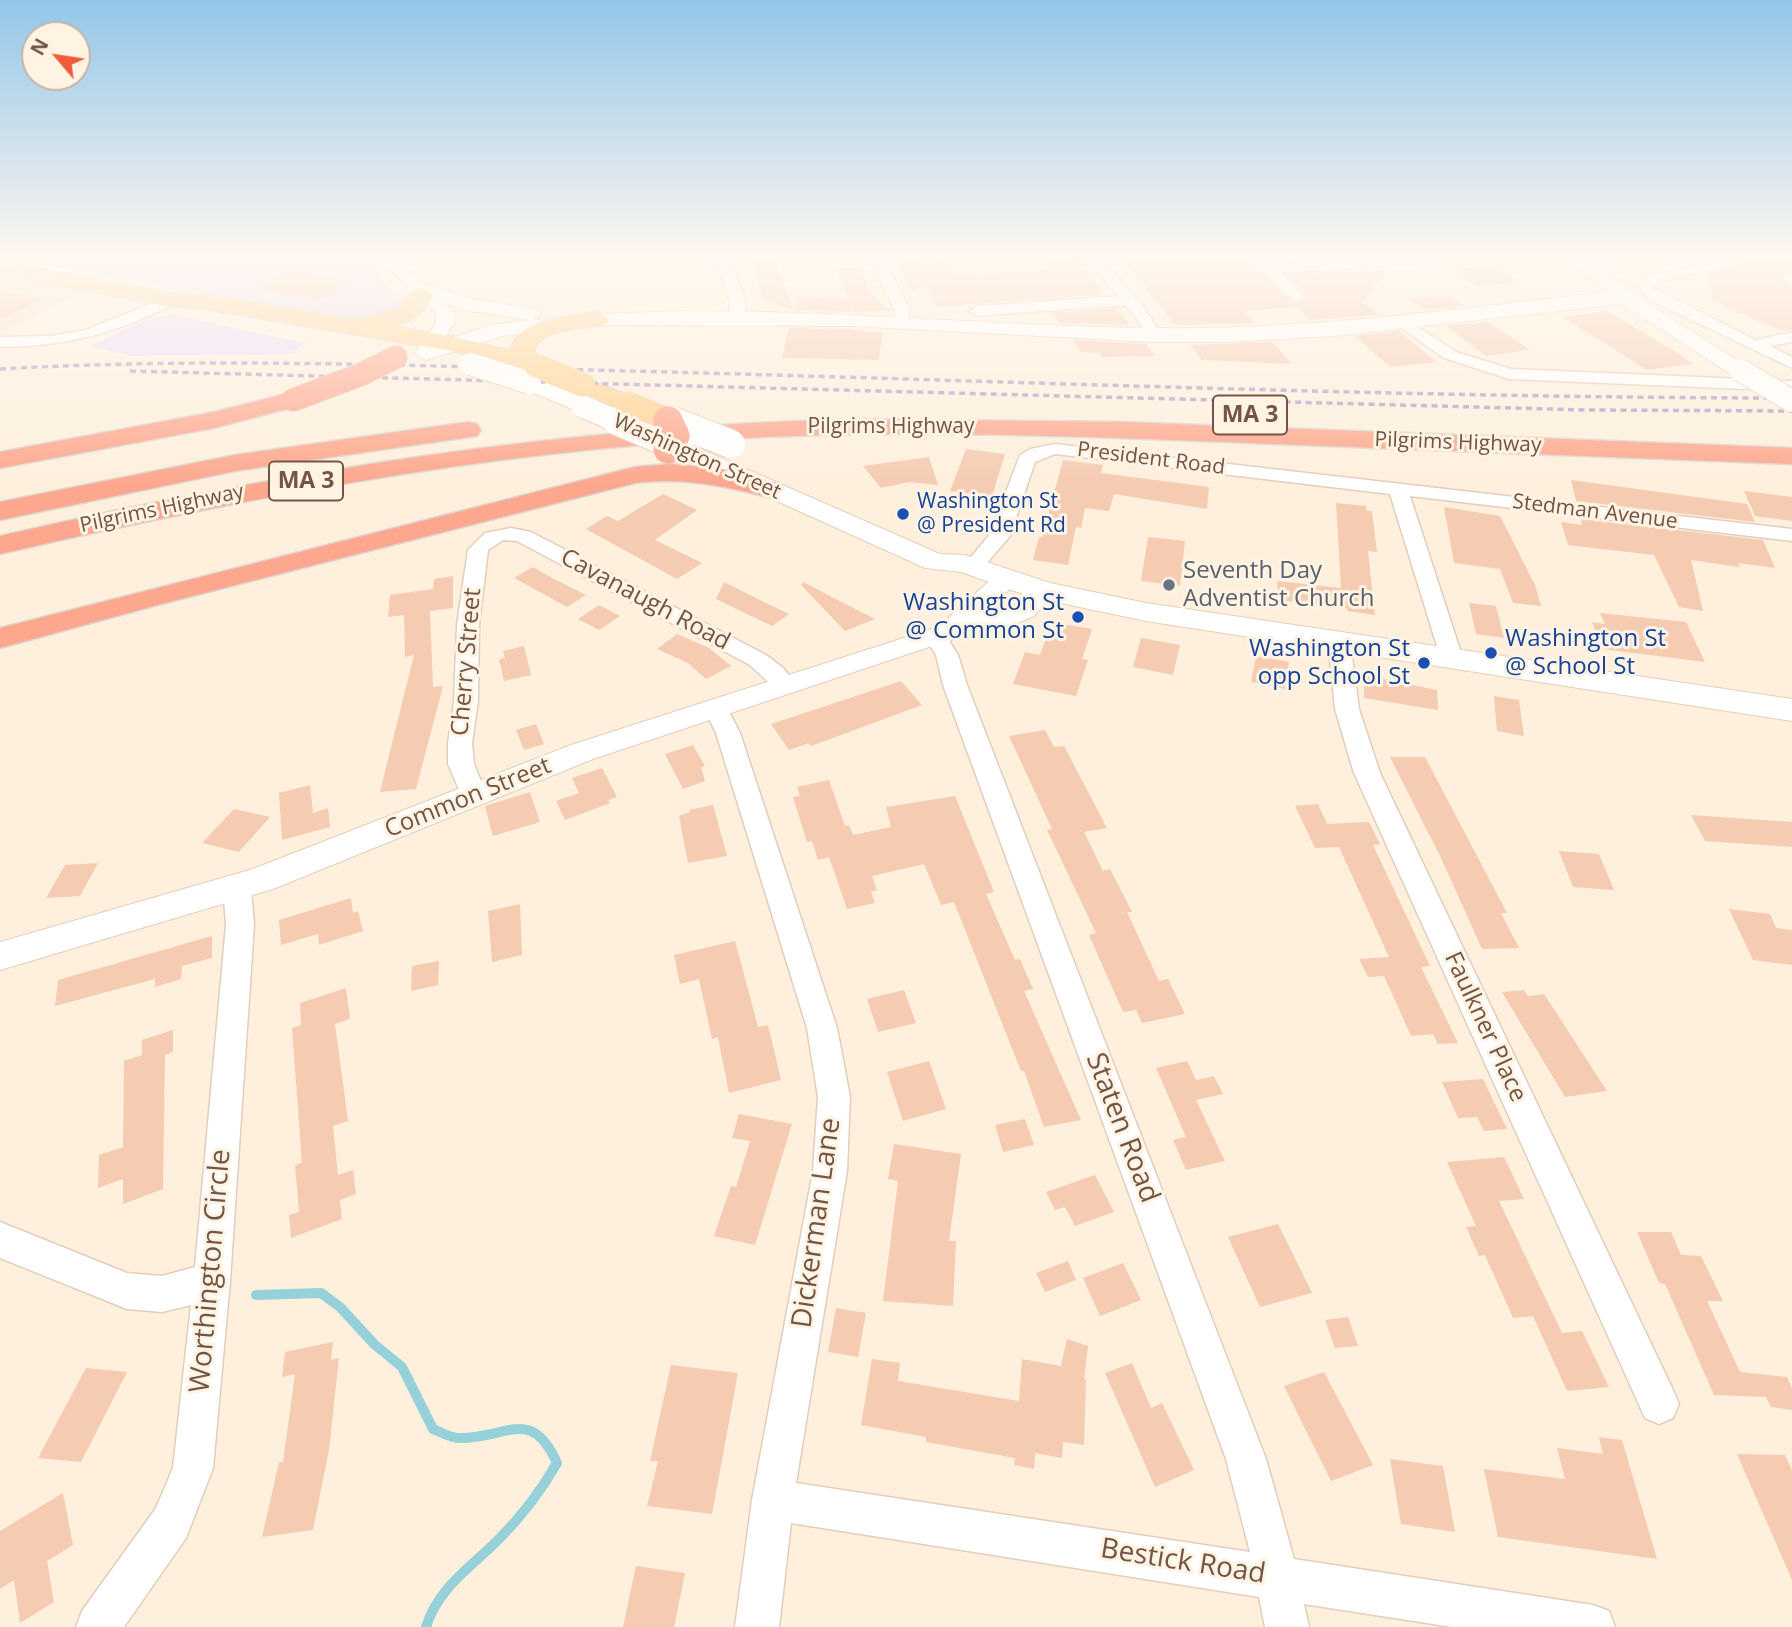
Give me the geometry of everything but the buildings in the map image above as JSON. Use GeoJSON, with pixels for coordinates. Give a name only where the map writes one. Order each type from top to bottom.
{"type":"FeatureCollection","features":[{"type":"Feature","properties":{"kind":"highway"},"geometry":{"type":"LineString","coordinates":[[0,460],[214,420],[293,400],[355,377],[423,347]]}},
{"type":"Feature","properties":{"kind":"highway","name":"Pilgrims Highway"},"geometry":{"type":"LineString","coordinates":[[0,511],[235,463],[480,429],[693,412],[951,406],[1792,436]]}},
{"type":"Feature","properties":{"kind":"highway","name":"Pilgrims Highway"},"geometry":{"type":"LineString","coordinates":[[0,545],[188,503],[370,470],[546,446],[846,427],[1018,427],[1792,456]]}},
{"type":"Feature","properties":{"kind":"highway"},"geometry":{"type":"LineString","coordinates":[[0,488],[302,445],[480,429]]}},
{"type":"Feature","properties":{"kind":"highway"},"geometry":{"type":"LineString","coordinates":[[600,483],[648,464],[676,439]]}},
{"type":"Feature","properties":{"kind":"highway"},"geometry":{"type":"LineString","coordinates":[[0,569],[136,535],[444,472],[676,439]]}},
{"type":"Feature","properties":{"kind":"highway"},"geometry":{"type":"LineString","coordinates":[[0,638],[646,473],[689,471],[727,477],[768,489]]}},
{"type":"Feature","properties":{"kind":"highway"},"geometry":{"type":"LineString","coordinates":[[0,613],[413,531]]}},
{"type":"Feature","properties":{"kind":"main road"},"geometry":{"type":"LineString","coordinates":[[329,333],[423,347],[487,333]]}},
{"type":"Feature","properties":{"kind":"main road"},"geometry":{"type":"LineString","coordinates":[[367,333],[423,347],[465,333]]}},
{"type":"Feature","properties":{"kind":"main road"},"geometry":{"type":"LineString","coordinates":[[535,365],[522,352],[522,344],[529,336],[538,333]]}},
{"type":"Feature","properties":{"kind":"main road"},"geometry":{"type":"LineString","coordinates":[[1112,333],[1277,333]]}},
{"type":"Feature","properties":{"kind":"main road"},"geometry":{"type":"LineString","coordinates":[[1681,333],[1792,401]]}},
{"type":"Feature","properties":{"kind":"main road","name":"Washington Street"},"geometry":{"type":"LineString","coordinates":[[423,347],[530,383],[676,439],[731,444],[951,550],[969,566]]}},
{"type":"Feature","properties":{"kind":"main road","name":"Washington Street"},"geometry":{"type":"LineString","coordinates":[[423,347],[535,365],[768,489],[935,562],[969,566],[1043,591],[1158,614],[1792,710]]}},
{"type":"Feature","properties":{"kind":"street"},"geometry":{"type":"LineString","coordinates":[[0,342],[56,342],[99,333]]}},
{"type":"Feature","properties":{"kind":"street"},"geometry":{"type":"LineString","coordinates":[[423,347],[424,333]]}},
{"type":"Feature","properties":{"kind":"street"},"geometry":{"type":"LineString","coordinates":[[1418,333],[1450,355],[1509,373],[1792,386]]}},
{"type":"Feature","properties":{"kind":"street"},"geometry":{"type":"LineString","coordinates":[[1729,333],[1792,363]]}},
{"type":"Feature","properties":{"kind":"street"},"geometry":{"type":"LineString","coordinates":[[1754,345],[1792,337]]}},
{"type":"Feature","properties":{"kind":"street","name":"President Road"},"geometry":{"type":"LineString","coordinates":[[969,566],[1000,536],[1027,459],[1036,453],[1055,449],[1398,489]]}},
{"type":"Feature","properties":{"kind":"street"},"geometry":{"type":"LineString","coordinates":[[1398,489],[1452,659]]}},
{"type":"Feature","properties":{"kind":"street","name":"Stedman Avenue"},"geometry":{"type":"LineString","coordinates":[[1398,489],[1792,535]]}},
{"type":"Feature","properties":{"kind":"street","name":"Cavanaugh Road"},"geometry":{"type":"LineString","coordinates":[[495,536],[524,536],[758,660],[786,686]]}},
{"type":"Feature","properties":{"kind":"street","name":"Cherry Street"},"geometry":{"type":"LineString","coordinates":[[473,794],[460,754],[468,625],[478,550],[484,542],[495,536]]}},
{"type":"Feature","properties":{"kind":"street","name":"Common Street"},"geometry":{"type":"LineString","coordinates":[[935,636],[960,623],[1006,579]]}},
{"type":"Feature","properties":{"kind":"street","name":"Common Street"},"geometry":{"type":"LineString","coordinates":[[0,956],[237,888],[327,856],[473,794],[582,752],[935,636],[1020,613],[1033,604],[1043,591]]}},
{"type":"Feature","properties":{"kind":"street","name":"Staten Road"},"geometry":{"type":"LineString","coordinates":[[935,636],[947,656],[955,685],[1246,1459],[1287,1627]]}},
{"type":"Feature","properties":{"kind":"street","name":"Faulkner Place"},"geometry":{"type":"LineString","coordinates":[[1339,642],[1347,709],[1367,773],[1659,1404]]}},
{"type":"Feature","properties":{"kind":"street","name":"Dickerman Lane"},"geometry":{"type":"LineString","coordinates":[[716,708],[727,733],[821,1028],[834,1097],[830,1171],[773,1500],[757,1627]]}},
{"type":"Feature","properties":{"kind":"street","name":"Worthington Circle"},"geometry":{"type":"LineString","coordinates":[[98,1627],[153,1551],[185,1495],[193,1468],[212,1281],[240,925],[237,888]]}},
{"type":"Feature","properties":{"kind":"street"},"geometry":{"type":"LineString","coordinates":[[0,1240],[127,1291],[162,1294],[212,1281]]}},
{"type":"Feature","properties":{"kind":"street","name":"Bestick Road"},"geometry":{"type":"LineString","coordinates":[[773,1500],[1593,1627]]}},
{"type":"Feature","properties":{"kind":"shaded area"},"geometry":{"type":"Polygon","coordinates":[[[117,333],[258,333],[306,343],[289,354],[131,356],[90,346],[117,333]]]}},
{"type":"Feature","properties":{"kind":"waterway"},"geometry":{"type":"LineString","coordinates":[[256,1295],[321,1293],[340,1307],[374,1344],[402,1367],[433,1429],[459,1438],[516,1429],[527,1430],[547,1445],[557,1463],[515,1522],[438,1601],[426,1627]]}},
{"type":"Feature","properties":{"kind":"railway"},"geometry":{"type":"LineString","coordinates":[[0,369],[79,365],[315,364],[1356,392],[1792,398]]}},
{"type":"Feature","properties":{"kind":"railway"},"geometry":{"type":"LineString","coordinates":[[130,371],[1587,410],[1792,411]]}},
{"type":"Feature","properties":{"kind":"place","name":"Washington St @ President Rd"},"geometry":{"type":"Point","coordinates":[903,514]}},
{"type":"Feature","properties":{"kind":"place","name":"Seventh Day Adventist Church"},"geometry":{"type":"Point","coordinates":[1169,585]}},
{"type":"Feature","properties":{"kind":"place","name":"Washington St @ Common St"},"geometry":{"type":"Point","coordinates":[1078,617]}},
{"type":"Feature","properties":{"kind":"place","name":"Washington St @ School St"},"geometry":{"type":"Point","coordinates":[1491,653]}},
{"type":"Feature","properties":{"kind":"place","name":"Washington St opp School St"},"geometry":{"type":"Point","coordinates":[1424,663]}}]}
